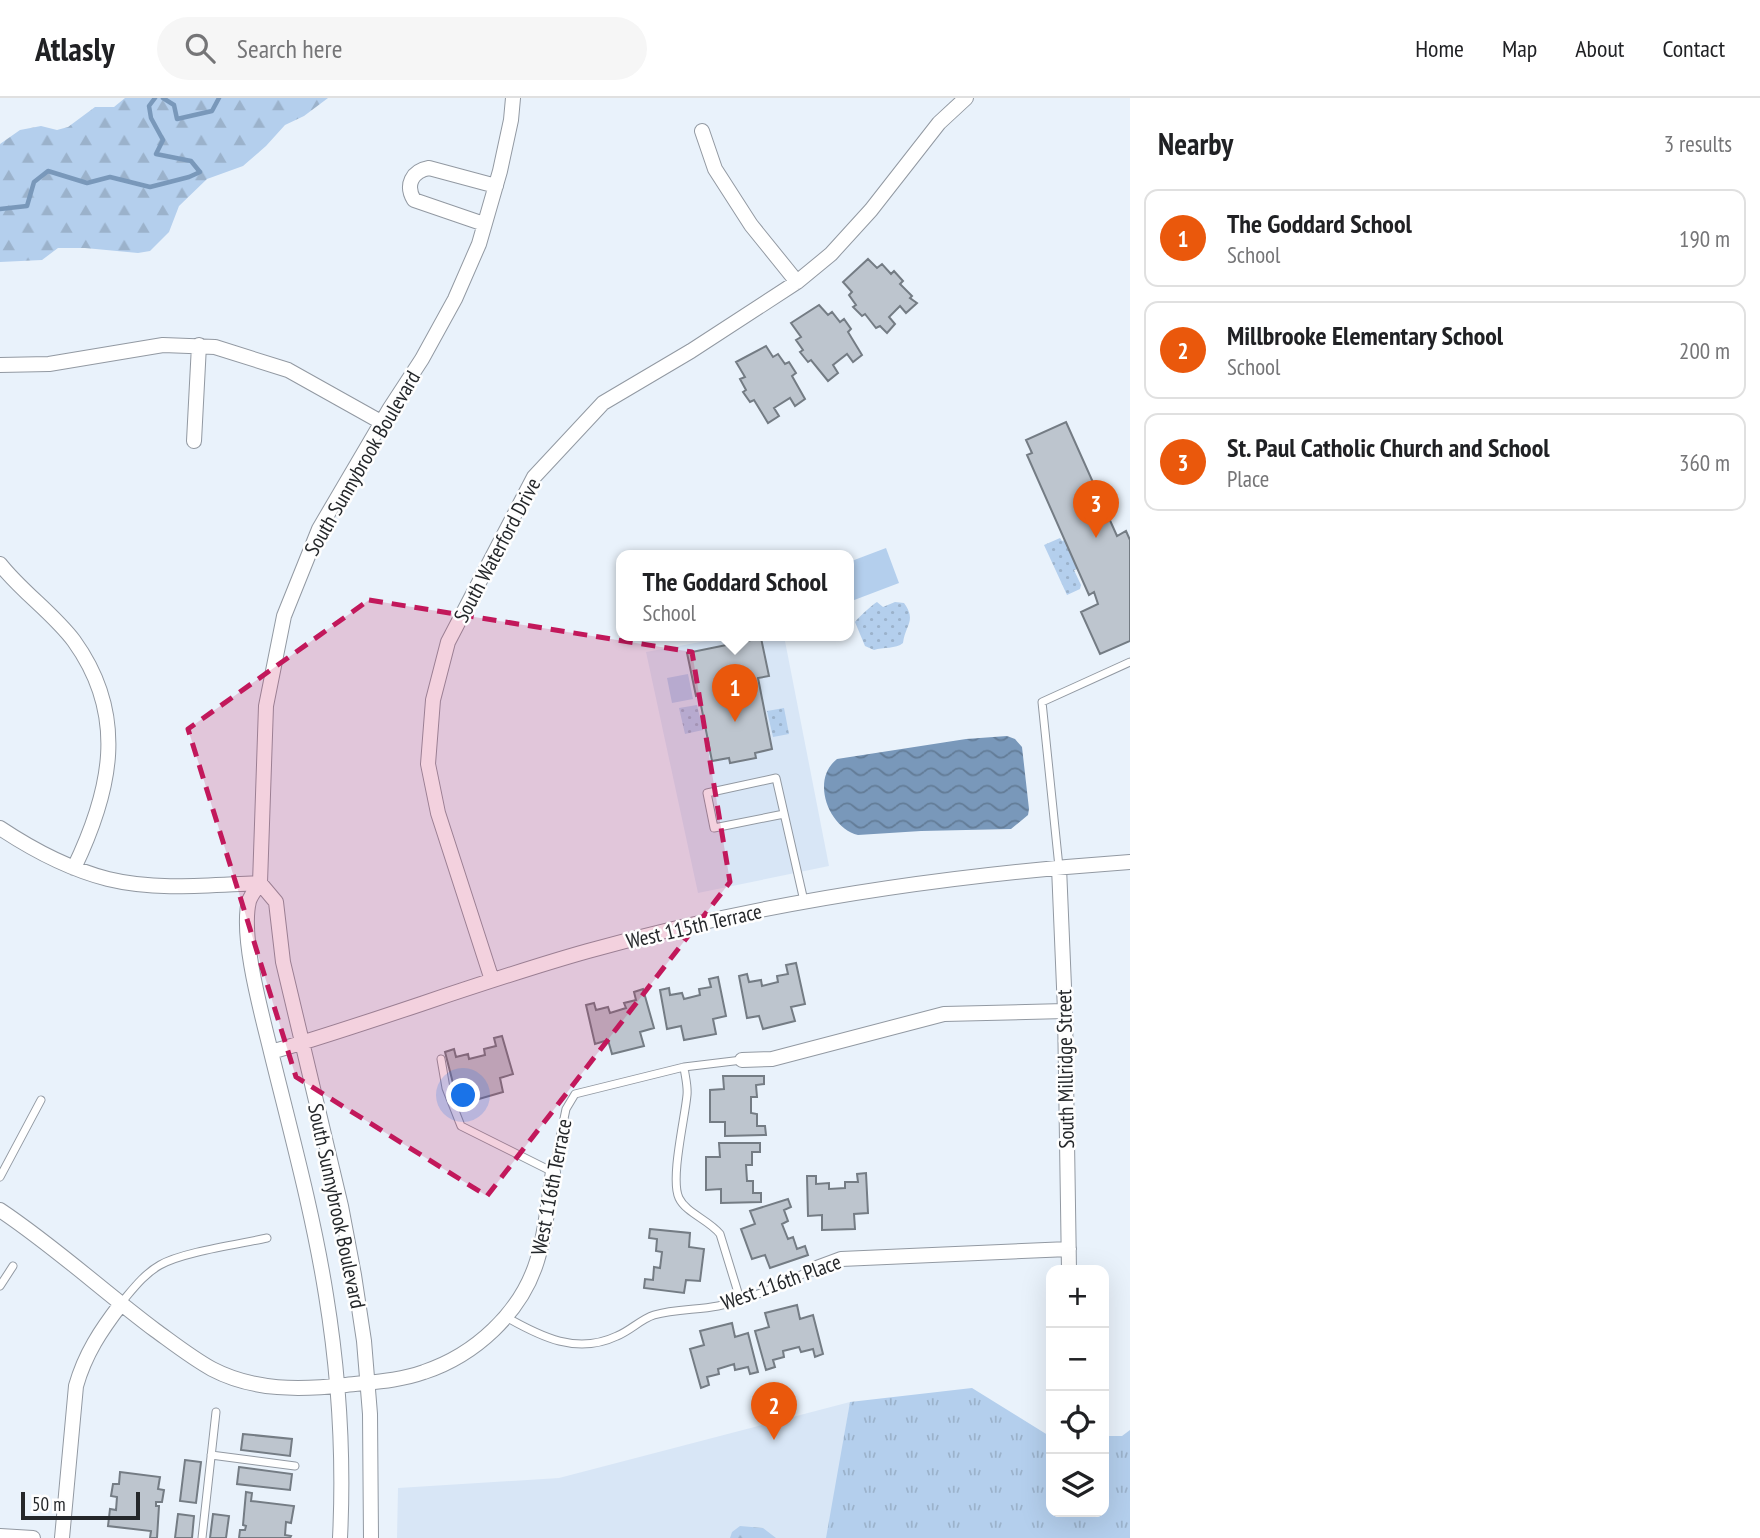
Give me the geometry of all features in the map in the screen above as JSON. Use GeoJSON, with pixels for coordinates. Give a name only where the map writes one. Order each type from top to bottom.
{"type":"FeatureCollection","features":[{"type":"Feature","properties":{"kind":"street","name":"South Sunnybrook Boulevard"},"geometry":{"type":"LineString","coordinates":[[340,1538],[341,1456],[327,1299],[319,1253],[254,980],[248,934],[249,900],[260,883],[266,706],[284,616],[319,529],[381,422],[422,359],[455,299],[479,244],[496,186],[511,120],[513,98]]}},
{"type":"Feature","properties":{"kind":"street","name":"South Waterford Drive"},"geometry":{"type":"LineString","coordinates":[[492,980],[438,813],[428,764],[433,700],[448,642],[534,477],[603,402],[691,351],[797,282],[839,245],[871,210],[939,123],[966,98]]}},
{"type":"Feature","properties":{"kind":"street"},"geometry":{"type":"LineString","coordinates":[[702,131],[715,169],[751,225],[797,282]]}},
{"type":"Feature","properties":{"kind":"street"},"geometry":{"type":"LineString","coordinates":[[484,224],[414,200],[410,183],[413,175],[420,169],[429,168],[496,186]]}},
{"type":"Feature","properties":{"kind":"street"},"geometry":{"type":"LineString","coordinates":[[194,441],[200,345]]}},
{"type":"Feature","properties":{"kind":"street"},"geometry":{"type":"LineString","coordinates":[[0,365],[49,364],[147,346],[200,345],[247,355],[288,370],[381,422]]}},
{"type":"Feature","properties":{"kind":"street"},"geometry":{"type":"LineString","coordinates":[[0,565],[73,640],[95,678],[107,717],[110,751],[106,779],[93,823],[74,868]]}},
{"type":"Feature","properties":{"kind":"street"},"geometry":{"type":"LineString","coordinates":[[0,828],[26,846],[74,868],[109,880],[186,886],[260,883]]}},
{"type":"Feature","properties":{"kind":"street","name":"West 115th Terrace"},"geometry":{"type":"LineString","coordinates":[[271,1052],[492,980],[659,933],[804,901],[926,881],[1130,862]]}},
{"type":"Feature","properties":{"kind":"street","name":"South Millridge Street"},"geometry":{"type":"LineString","coordinates":[[1059,867],[1065,1011],[1069,1265]]}},
{"type":"Feature","properties":{"kind":"street","name":"South Sunnybrook Boulevard"},"geometry":{"type":"LineString","coordinates":[[260,883],[276,902],[283,961],[352,1261],[368,1382],[372,1464],[371,1538]]}},
{"type":"Feature","properties":{"kind":"street","name":"West 116th Terrace"},"geometry":{"type":"LineString","coordinates":[[743,1060],[772,1059],[944,1014],[1065,1011]]}},
{"type":"Feature","properties":{"kind":"street","name":"West 116th Terrace"},"geometry":{"type":"LineString","coordinates":[[0,1210],[121,1304],[211,1369],[241,1381],[279,1388],[336,1386],[423,1373],[465,1353],[489,1335],[519,1300],[537,1262],[553,1172]]}},
{"type":"Feature","properties":{"kind":"street","name":"West 116th Place"},"geometry":{"type":"LineString","coordinates":[[814,1269],[841,1259],[1069,1249]]}},
{"type":"Feature","properties":{"kind":"street"},"geometry":{"type":"LineString","coordinates":[[62,1538],[76,1386],[81,1367],[96,1338],[121,1304]]}},
{"type":"Feature","properties":{"kind":"street"},"geometry":{"type":"LineString","coordinates":[[0,1535],[33,1538]]}},
{"type":"Feature","properties":{"kind":"lane"},"geometry":{"type":"LineString","coordinates":[[1059,867],[1042,702],[1130,662]]}},
{"type":"Feature","properties":{"kind":"lane"},"geometry":{"type":"LineString","coordinates":[[784,814],[714,828],[707,793],[776,778],[804,901]]}},
{"type":"Feature","properties":{"kind":"lane"},"geometry":{"type":"LineString","coordinates":[[441,1059],[446,1088],[461,1126],[553,1172]]}},
{"type":"Feature","properties":{"kind":"lane","name":"West 116th Terrace"},"geometry":{"type":"LineString","coordinates":[[553,1172],[566,1109],[575,1094],[684,1067],[743,1060]]}},
{"type":"Feature","properties":{"kind":"lane"},"geometry":{"type":"LineString","coordinates":[[684,1067],[687,1092],[677,1170],[678,1197],[688,1209],[715,1226],[720,1234],[740,1300]]}},
{"type":"Feature","properties":{"kind":"lane"},"geometry":{"type":"LineString","coordinates":[[0,1177],[41,1100]]}},
{"type":"Feature","properties":{"kind":"lane"},"geometry":{"type":"LineString","coordinates":[[121,1304],[140,1281],[162,1264],[184,1256],[267,1238]]}},
{"type":"Feature","properties":{"kind":"lane"},"geometry":{"type":"LineString","coordinates":[[0,1286],[13,1266]]}},
{"type":"Feature","properties":{"kind":"lane","name":"West 116th Place"},"geometry":{"type":"LineString","coordinates":[[506,1317],[542,1337],[577,1343],[600,1343],[620,1336],[654,1315],[740,1300],[770,1290],[814,1269]]}},
{"type":"Feature","properties":{"kind":"lane"},"geometry":{"type":"LineString","coordinates":[[202,1538],[216,1412]]}},
{"type":"Feature","properties":{"kind":"lane"},"geometry":{"type":"LineString","coordinates":[[211,1455],[295,1466]]}},
{"type":"Feature","properties":{"kind":"highlighted area"},"geometry":{"type":"Polygon","coordinates":[[[369,600],[692,652],[730,882],[487,1196],[296,1077],[188,729],[369,600]]]}},
{"type":"Feature","properties":{"kind":"shaded area"},"geometry":{"type":"Polygon","coordinates":[[[706,641],[785,641],[829,866],[698,893],[646,652],[706,641]]]}},
{"type":"Feature","properties":{"kind":"shaded area"},"geometry":{"type":"Polygon","coordinates":[[[850,1402],[829,1538],[397,1538],[398,1488],[559,1478],[850,1402]]]}},
{"type":"Feature","properties":{"kind":"green space"},"geometry":{"type":"Polygon","coordinates":[[[125,98],[328,98],[304,116],[285,125],[243,166],[207,179],[179,206],[169,232],[150,251],[138,253],[58,248],[42,260],[0,262],[0,144],[20,130],[41,126],[57,130],[68,127],[95,107],[114,107],[125,98]]]}},
{"type":"Feature","properties":{"kind":"green space"},"geometry":{"type":"Polygon","coordinates":[[[1060,538],[1065,540],[1081,585],[1080,589],[1067,595],[1044,545],[1060,538]]]}},
{"type":"Feature","properties":{"kind":"green space"},"geometry":{"type":"Polygon","coordinates":[[[886,548],[899,583],[854,600],[854,560],[886,548]]]}},
{"type":"Feature","properties":{"kind":"green space"},"geometry":{"type":"Polygon","coordinates":[[[877,602],[883,607],[895,602],[904,603],[908,609],[910,619],[900,645],[874,650],[865,646],[855,622],[877,602]]]}},
{"type":"Feature","properties":{"kind":"green space"},"geometry":{"type":"Polygon","coordinates":[[[688,674],[693,699],[672,703],[667,678],[688,674]]]}},
{"type":"Feature","properties":{"kind":"green space"},"geometry":{"type":"Polygon","coordinates":[[[697,705],[703,730],[685,734],[679,708],[697,705]]]}},
{"type":"Feature","properties":{"kind":"green space"},"geometry":{"type":"Polygon","coordinates":[[[784,708],[789,734],[773,737],[767,711],[784,708]]]}},
{"type":"Feature","properties":{"kind":"green space"},"geometry":{"type":"Polygon","coordinates":[[[972,1388],[1046,1434],[1046,1517],[1109,1517],[1109,1436],[1122,1436],[1130,1430],[1130,1538],[826,1538],[850,1402],[972,1388]]]}},
{"type":"Feature","properties":{"kind":"green space"},"geometry":{"type":"Polygon","coordinates":[[[740,1526],[763,1528],[776,1538],[730,1538],[732,1532],[740,1526]]]}},
{"type":"Feature","properties":{"kind":"water"},"geometry":{"type":"Polygon","coordinates":[[[1007,736],[1015,739],[1022,747],[1029,809],[1028,815],[1011,829],[858,835],[839,823],[826,802],[825,779],[829,768],[837,759],[966,739],[1007,736]]]}},
{"type":"Feature","properties":{"kind":"building"},"geometry":{"type":"Polygon","coordinates":[[[868,259],[877,268],[882,264],[891,274],[894,271],[903,281],[900,284],[912,296],[910,298],[917,303],[906,313],[900,306],[889,317],[895,324],[887,333],[880,326],[876,328],[865,314],[862,316],[853,307],[856,305],[849,295],[852,292],[843,282],[868,259]]]}},
{"type":"Feature","properties":{"kind":"building"},"geometry":{"type":"Polygon","coordinates":[[[819,305],[828,315],[832,312],[840,322],[844,319],[851,329],[848,332],[862,355],[853,362],[847,354],[833,365],[838,373],[828,381],[811,360],[808,362],[800,352],[803,350],[796,340],[801,337],[791,323],[819,305]]]}},
{"type":"Feature","properties":{"kind":"building"},"geometry":{"type":"Polygon","coordinates":[[[766,346],[773,357],[778,354],[785,364],[789,362],[796,373],[792,376],[805,399],[795,406],[790,398],[774,408],[779,416],[768,423],[754,400],[750,402],[743,392],[746,390],[740,379],[745,377],[736,362],[766,346]]]}},
{"type":"Feature","properties":{"kind":"building"},"geometry":{"type":"Polygon","coordinates":[[[1066,422],[1117,536],[1126,531],[1130,540],[1130,641],[1100,654],[1081,612],[1098,604],[1094,592],[1089,595],[1027,455],[1032,453],[1026,440],[1066,422]]]}},
{"type":"Feature","properties":{"kind":"building"},"geometry":{"type":"Polygon","coordinates":[[[746,641],[762,641],[769,676],[758,678],[772,749],[755,753],[756,758],[730,763],[729,758],[712,761],[699,695],[696,696],[687,653],[746,641]]]}},
{"type":"Feature","properties":{"kind":"building"},"geometry":{"type":"Polygon","coordinates":[[[796,963],[805,1004],[791,1007],[795,1021],[763,1029],[759,1016],[747,1018],[739,976],[747,974],[749,982],[761,980],[762,986],[778,982],[777,976],[788,974],[786,965],[796,963]]]}},
{"type":"Feature","properties":{"kind":"building"},"geometry":{"type":"Polygon","coordinates":[[[718,977],[726,1016],[713,1019],[716,1034],[684,1040],[681,1026],[667,1029],[660,990],[669,988],[670,995],[682,993],[684,999],[700,995],[699,989],[711,987],[709,979],[718,977]]]}},
{"type":"Feature","properties":{"kind":"building"},"geometry":{"type":"Polygon","coordinates":[[[643,989],[654,1028],[640,1032],[644,1046],[612,1054],[608,1040],[595,1044],[586,1005],[594,1003],[596,1010],[608,1007],[610,1013],[626,1008],[624,1003],[636,1000],[634,992],[643,989]]]}},
{"type":"Feature","properties":{"kind":"building"},"geometry":{"type":"Polygon","coordinates":[[[502,1036],[513,1074],[500,1078],[503,1092],[472,1101],[468,1087],[455,1091],[445,1052],[454,1049],[456,1057],[468,1054],[469,1059],[485,1055],[484,1049],[496,1046],[494,1038],[502,1036]]]}},
{"type":"Feature","properties":{"kind":"building"},"geometry":{"type":"Polygon","coordinates":[[[723,1076],[764,1076],[764,1084],[756,1085],[757,1097],[751,1097],[751,1113],[757,1114],[757,1126],[765,1126],[766,1135],[725,1136],[725,1122],[710,1122],[710,1090],[724,1089],[723,1076]]]}},
{"type":"Feature","properties":{"kind":"building"},"geometry":{"type":"Polygon","coordinates":[[[719,1143],[760,1143],[760,1152],[752,1152],[752,1165],[746,1165],[747,1181],[753,1181],[753,1193],[761,1193],[761,1202],[721,1203],[721,1189],[706,1190],[706,1157],[720,1157],[719,1143]]]}},
{"type":"Feature","properties":{"kind":"building"},"geometry":{"type":"Polygon","coordinates":[[[866,1173],[868,1213],[854,1214],[855,1229],[822,1230],[822,1215],[808,1216],[807,1176],[816,1176],[816,1184],[829,1183],[829,1189],[845,1188],[845,1182],[858,1182],[857,1174],[866,1173]]]}},
{"type":"Feature","properties":{"kind":"building"},"geometry":{"type":"Polygon","coordinates":[[[788,1199],[791,1207],[784,1210],[788,1221],[782,1224],[788,1239],[793,1237],[797,1249],[805,1246],[808,1255],[770,1268],[765,1255],[752,1259],[741,1229],[755,1224],[750,1211],[788,1199]]]}},
{"type":"Feature","properties":{"kind":"building"},"geometry":{"type":"Polygon","coordinates":[[[650,1229],[690,1233],[689,1247],[704,1249],[700,1281],[686,1280],[684,1293],[644,1288],[645,1279],[653,1280],[654,1267],[660,1268],[662,1252],[656,1251],[657,1239],[649,1238],[650,1229]]]}},
{"type":"Feature","properties":{"kind":"building"},"geometry":{"type":"Polygon","coordinates":[[[797,1305],[800,1319],[813,1315],[823,1354],[815,1357],[813,1349],[801,1352],[799,1347],[783,1351],[784,1357],[773,1360],[775,1367],[766,1370],[755,1331],[769,1327],[765,1313],[797,1305]]]}},
{"type":"Feature","properties":{"kind":"building"},"geometry":{"type":"Polygon","coordinates":[[[732,1323],[735,1337],[748,1333],[758,1372],[750,1374],[748,1367],[735,1370],[734,1364],[718,1369],[719,1374],[707,1377],[709,1385],[701,1388],[690,1349],[704,1345],[700,1331],[732,1323]]]}},
{"type":"Feature","properties":{"kind":"building"},"geometry":{"type":"Polygon","coordinates":[[[243,1434],[292,1439],[290,1456],[241,1450],[243,1434]]]}},
{"type":"Feature","properties":{"kind":"building"},"geometry":{"type":"Polygon","coordinates":[[[185,1460],[201,1462],[196,1503],[180,1501],[185,1460]]]}},
{"type":"Feature","properties":{"kind":"building"},"geometry":{"type":"Polygon","coordinates":[[[239,1467],[292,1474],[290,1490],[237,1484],[239,1467]]]}},
{"type":"Feature","properties":{"kind":"building"},"geometry":{"type":"Polygon","coordinates":[[[120,1472],[160,1477],[158,1489],[164,1490],[162,1502],[156,1502],[156,1506],[159,1506],[157,1538],[150,1538],[151,1531],[108,1526],[110,1509],[116,1510],[117,1497],[111,1496],[113,1484],[119,1484],[120,1472]]]}},
{"type":"Feature","properties":{"kind":"building"},"geometry":{"type":"Polygon","coordinates":[[[246,1492],[252,1493],[251,1501],[294,1506],[291,1523],[286,1522],[285,1535],[291,1536],[290,1538],[239,1538],[240,1530],[245,1530],[246,1526],[243,1525],[246,1492]]]}},
{"type":"Feature","properties":{"kind":"building"},"geometry":{"type":"Polygon","coordinates":[[[178,1514],[194,1516],[192,1538],[175,1538],[178,1514]]]}},
{"type":"Feature","properties":{"kind":"building"},"geometry":{"type":"Polygon","coordinates":[[[213,1514],[229,1516],[226,1538],[210,1538],[213,1514]]]}},
{"type":"Feature","properties":{"kind":"waterway"},"geometry":{"type":"LineString","coordinates":[[0,209],[27,206],[34,182],[48,171],[87,183],[110,177],[150,187],[200,172],[191,161],[156,154],[163,140],[151,118],[149,106],[155,98]]}},
{"type":"Feature","properties":{"kind":"waterway"},"geometry":{"type":"LineString","coordinates":[[163,98],[174,105],[177,119],[212,111],[219,98]]}},
{"type":"Feature","properties":{"kind":"place","name":"St. Paul Catholic Church and School"},"geometry":{"type":"Point","coordinates":[1096,538]}},
{"type":"Feature","properties":{"kind":"place","name":"The Goddard School"},"geometry":{"type":"Point","coordinates":[735,722]}},
{"type":"Feature","properties":{"kind":"place","name":"Millbrooke Elementary School"},"geometry":{"type":"Point","coordinates":[774,1440]}}]}
